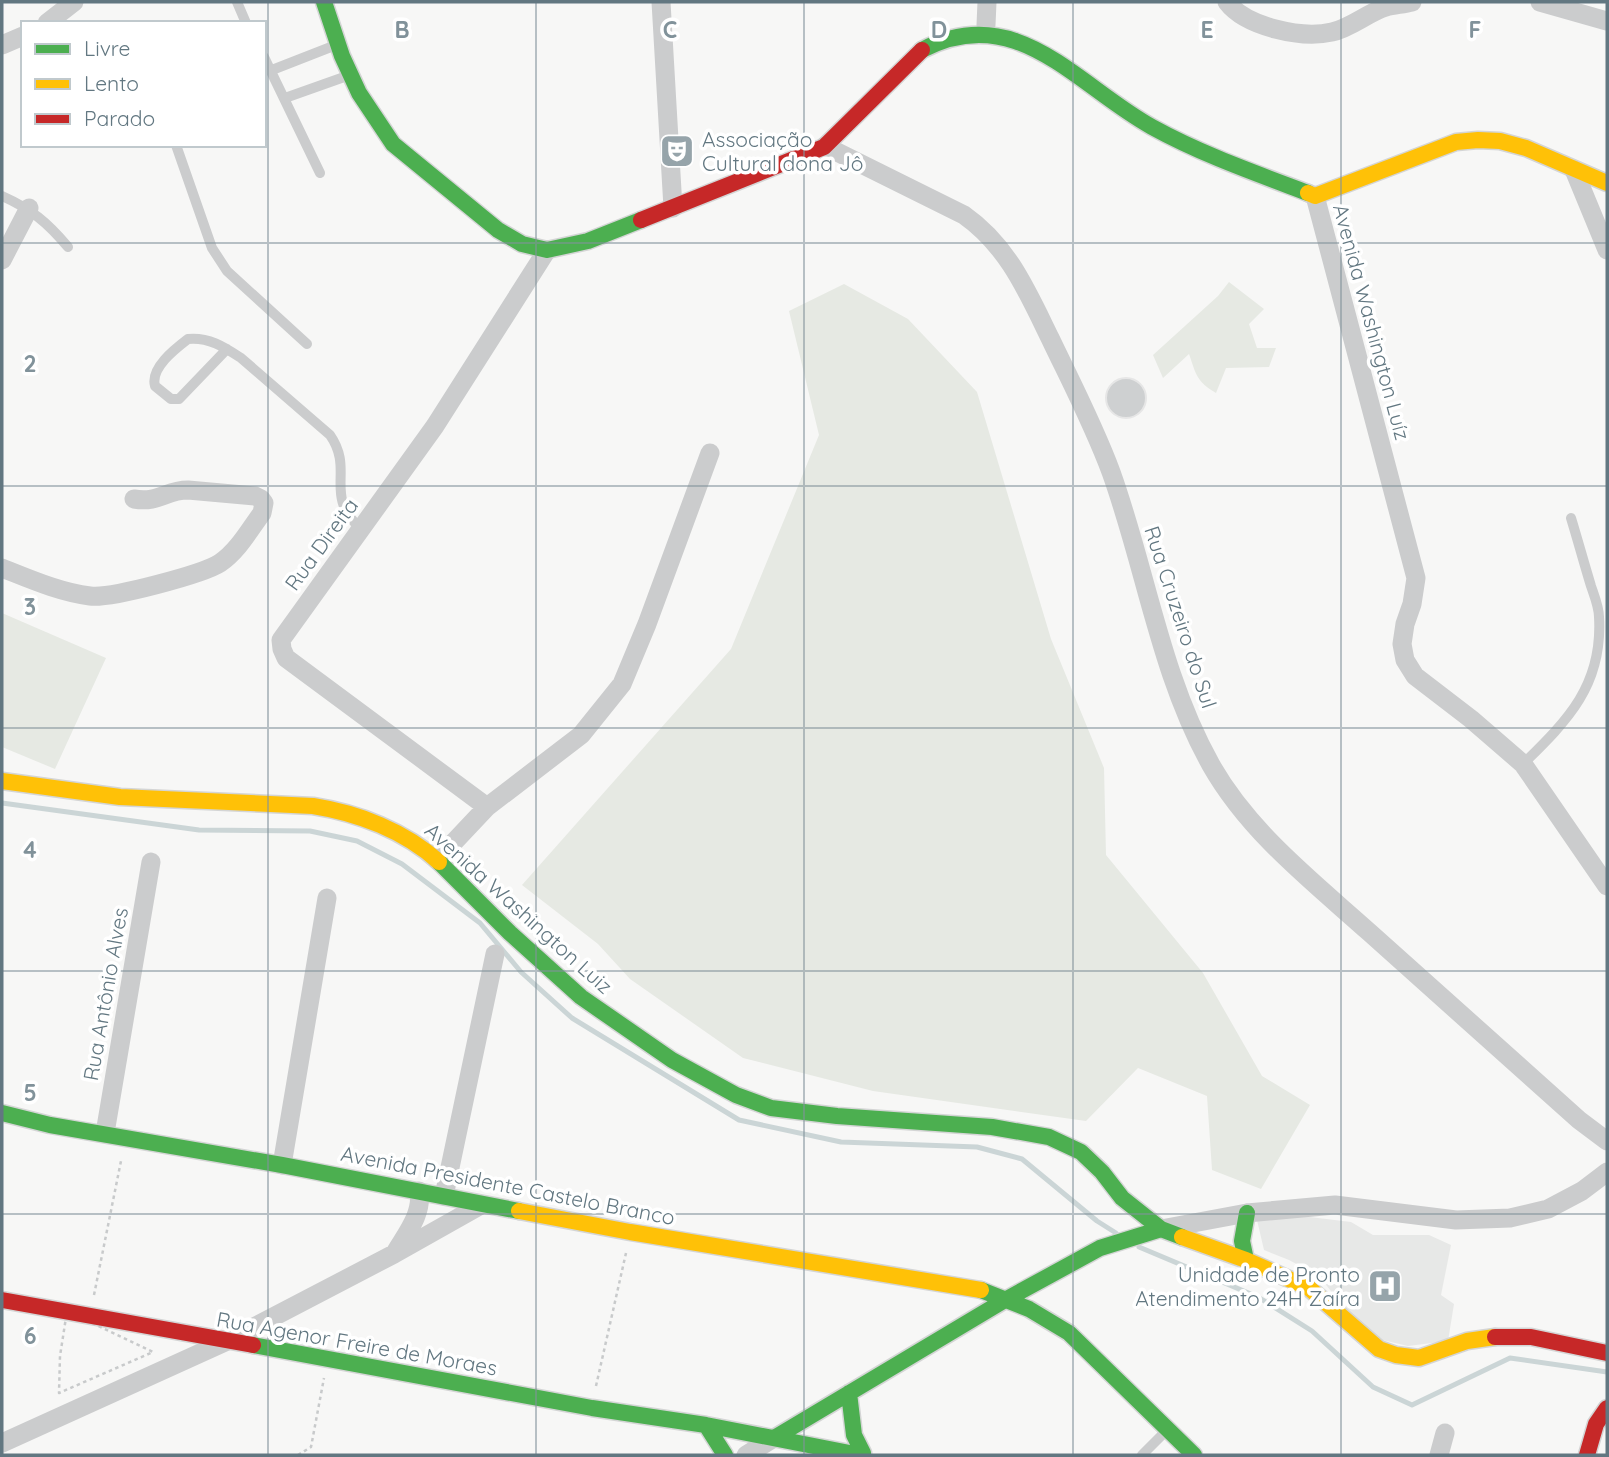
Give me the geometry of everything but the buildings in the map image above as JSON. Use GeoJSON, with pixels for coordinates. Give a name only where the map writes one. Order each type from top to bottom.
{"type":"FeatureCollection","features":[{"type":"Feature","properties":{"kind":"main road"},"geometry":{"type":"LineString","coordinates":[[327,9],[350,75],[393,144],[498,230],[522,244],[547,250]]}},
{"type":"Feature","properties":{"kind":"main road","name":"Avenida Washington Luíz"},"geometry":{"type":"LineString","coordinates":[[547,250],[588,241],[825,146],[858,116],[909,61],[932,42],[954,30],[986,25],[1033,40],[1129,114],[1168,135],[1315,196]]}},
{"type":"Feature","properties":{"kind":"main road"},"geometry":{"type":"LineString","coordinates":[[1315,196],[1456,142],[1479,140],[1503,142],[1525,149],[1607,183]]}},
{"type":"Feature","properties":{"kind":"main road","name":"Avenida Washington Luiz"},"geometry":{"type":"LineString","coordinates":[[2,781],[120,797],[313,806],[344,811],[415,841],[581,997],[672,1060],[736,1095],[771,1108],[837,1116],[992,1127],[1049,1137],[1082,1152],[1122,1198],[1161,1229],[1246,1260],[1309,1288],[1379,1349],[1396,1356],[1419,1358],[1467,1342],[1503,1336],[1531,1337],[1607,1353]]}},
{"type":"Feature","properties":{"kind":"main road","name":"Avenida Presidente Castelo Branco"},"geometry":{"type":"LineString","coordinates":[[2,1113],[51,1125],[419,1191],[481,1205],[977,1290],[1029,1309],[1069,1333],[1194,1455]]}},
{"type":"Feature","properties":{"kind":"main road"},"geometry":{"type":"LineString","coordinates":[[1246,1260],[1242,1241],[1247,1213]]}},
{"type":"Feature","properties":{"kind":"main road"},"geometry":{"type":"LineString","coordinates":[[774,1438],[1005,1300],[1100,1248],[1161,1229]]}},
{"type":"Feature","properties":{"kind":"main road","name":"Rua Agenor Freire de Moraes"},"geometry":{"type":"LineString","coordinates":[[2,1300],[863,1455]]}},
{"type":"Feature","properties":{"kind":"main road"},"geometry":{"type":"LineString","coordinates":[[849,1393],[854,1435],[863,1455]]}},
{"type":"Feature","properties":{"kind":"main road"},"geometry":{"type":"LineString","coordinates":[[1587,1455],[1600,1415],[1607,1408]]}},
{"type":"Feature","properties":{"kind":"main road"},"geometry":{"type":"LineString","coordinates":[[809,1416],[832,1430],[863,1455]]}},
{"type":"Feature","properties":{"kind":"main road"},"geometry":{"type":"LineString","coordinates":[[706,1425],[725,1455]]}},
{"type":"Feature","properties":{"kind":"street"},"geometry":{"type":"LineString","coordinates":[[327,9],[344,2]]}},
{"type":"Feature","properties":{"kind":"street"},"geometry":{"type":"LineString","coordinates":[[661,2],[673,208]]}},
{"type":"Feature","properties":{"kind":"street"},"geometry":{"type":"LineString","coordinates":[[986,25],[987,2]]}},
{"type":"Feature","properties":{"kind":"street"},"geometry":{"type":"LineString","coordinates":[[1227,2],[1244,17],[1261,24],[1314,34],[1334,32],[1385,8],[1412,2]]}},
{"type":"Feature","properties":{"kind":"street"},"geometry":{"type":"LineString","coordinates":[[1541,2],[1607,22]]}},
{"type":"Feature","properties":{"kind":"street"},"geometry":{"type":"LineString","coordinates":[[2,45],[21,37]]}},
{"type":"Feature","properties":{"kind":"street","name":"Rua Cruzeiro do Sul"},"geometry":{"type":"LineString","coordinates":[[825,146],[964,215],[982,228],[1002,250],[1029,295],[1111,472],[1165,655],[1210,764],[1237,805],[1289,861],[1579,1120],[1607,1141]]}},
{"type":"Feature","properties":{"kind":"street"},"geometry":{"type":"LineString","coordinates":[[1574,170],[1607,250]]}},
{"type":"Feature","properties":{"kind":"street","name":"Avenida Washington Luíz"},"geometry":{"type":"LineString","coordinates":[[1315,196],[1416,578],[1402,644],[1405,660],[1415,676],[1523,764],[1607,886]]}},
{"type":"Feature","properties":{"kind":"street"},"geometry":{"type":"LineString","coordinates":[[2,260],[29,208]]}},
{"type":"Feature","properties":{"kind":"street","name":"Rua Direita"},"geometry":{"type":"LineString","coordinates":[[487,807],[286,658],[281,640],[435,426],[547,250]]}},
{"type":"Feature","properties":{"kind":"street"},"geometry":{"type":"LineString","coordinates":[[437,860],[487,807],[580,735],[622,684],[710,453]]}},
{"type":"Feature","properties":{"kind":"street"},"geometry":{"type":"LineString","coordinates":[[2,568],[59,590],[92,597],[119,594],[208,569],[222,561],[242,540],[264,508],[261,499],[255,496],[187,490],[178,490],[156,500],[134,499]]}},
{"type":"Feature","properties":{"kind":"street","name":"Rua Antônio Alves"},"geometry":{"type":"LineString","coordinates":[[104,1133],[151,863]]}},
{"type":"Feature","properties":{"kind":"street"},"geometry":{"type":"LineString","coordinates":[[282,1166],[327,898]]}},
{"type":"Feature","properties":{"kind":"street"},"geometry":{"type":"LineString","coordinates":[[444,1196],[495,954]]}},
{"type":"Feature","properties":{"kind":"street"},"geometry":{"type":"LineString","coordinates":[[1161,1229],[1247,1213],[1335,1205],[1456,1220],[1510,1218],[1548,1209],[1582,1191],[1607,1172]]}},
{"type":"Feature","properties":{"kind":"street"},"geometry":{"type":"LineString","coordinates":[[394,1254],[416,1217],[420,1203],[419,1191]]}},
{"type":"Feature","properties":{"kind":"street"},"geometry":{"type":"LineString","coordinates":[[2,1443],[227,1342],[481,1205]]}},
{"type":"Feature","properties":{"kind":"street"},"geometry":{"type":"LineString","coordinates":[[1440,1455],[1445,1433]]}},
{"type":"Feature","properties":{"kind":"street"},"geometry":{"type":"LineString","coordinates":[[746,1455],[774,1438]]}},
{"type":"Feature","properties":{"kind":"lane"},"geometry":{"type":"LineString","coordinates":[[237,2],[245,21]]}},
{"type":"Feature","properties":{"kind":"lane"},"geometry":{"type":"LineString","coordinates":[[272,70],[338,44]]}},
{"type":"Feature","properties":{"kind":"lane"},"geometry":{"type":"LineString","coordinates":[[266,60],[320,173]]}},
{"type":"Feature","properties":{"kind":"lane"},"geometry":{"type":"LineString","coordinates":[[285,98],[350,75]]}},
{"type":"Feature","properties":{"kind":"lane"},"geometry":{"type":"LineString","coordinates":[[177,147],[212,248],[227,271],[307,344]]}},
{"type":"Feature","properties":{"kind":"lane"},"geometry":{"type":"LineString","coordinates":[[2,195],[29,208],[50,225],[68,247]]}},
{"type":"Feature","properties":{"kind":"lane"},"geometry":{"type":"LineString","coordinates":[[227,349],[179,399],[171,399],[155,386],[154,377],[159,368],[188,339],[213,341],[227,349],[270,381],[330,435],[341,462],[340,497],[343,508],[360,528]]}},
{"type":"Feature","properties":{"kind":"lane"},"geometry":{"type":"LineString","coordinates":[[1523,764],[1562,726],[1576,708],[1598,654],[1600,614],[1571,518]]}},
{"type":"Feature","properties":{"kind":"lane"},"geometry":{"type":"LineString","coordinates":[[1142,1455],[1167,1429]]}},
{"type":"Feature","properties":{"kind":"path"},"geometry":{"type":"LineString","coordinates":[[90,1315],[125,1137]]}},
{"type":"Feature","properties":{"kind":"path"},"geometry":{"type":"LineString","coordinates":[[592,1408],[630,1232]]}},
{"type":"Feature","properties":{"kind":"path"},"geometry":{"type":"LineString","coordinates":[[67,1311],[153,1352],[59,1393],[60,1356],[67,1311]]}},
{"type":"Feature","properties":{"kind":"path"},"geometry":{"type":"LineString","coordinates":[[298,1455],[311,1447],[328,1358]]}},
{"type":"Feature","properties":{"kind":"shaded area"},"geometry":{"type":"Polygon","coordinates":[[[1229,282],[1264,309],[1249,324],[1257,348],[1276,348],[1269,367],[1226,368],[1216,393],[1204,385],[1189,354],[1163,378],[1153,355],[1218,296],[1229,282]]]}},
{"type":"Feature","properties":{"kind":"shaded area"},"geometry":{"type":"Polygon","coordinates":[[[844,284],[908,319],[977,392],[1051,639],[1104,768],[1106,855],[1203,973],[1262,1076],[1310,1105],[1261,1189],[1212,1170],[1207,1096],[1138,1068],[1086,1121],[873,1091],[743,1058],[630,979],[598,944],[522,885],[731,649],[819,435],[789,311],[844,284]]]}},
{"type":"Feature","properties":{"kind":"shaded area"},"geometry":{"type":"Polygon","coordinates":[[[2,613],[106,658],[55,769],[2,747],[2,613]]]}},
{"type":"Feature","properties":{"kind":"shaded area","name":"Unidade de Pronto Atendimento 24H Zaíra"},"geometry":{"type":"Polygon","coordinates":[[[1285,1214],[1351,1222],[1373,1235],[1429,1235],[1451,1245],[1441,1295],[1454,1304],[1448,1341],[1408,1346],[1378,1339],[1342,1305],[1319,1276],[1264,1250],[1257,1220],[1285,1214]]]}},
{"type":"Feature","properties":{"kind":"waterway"},"geometry":{"type":"LineString","coordinates":[[2,803],[199,830],[310,831],[357,841],[402,864],[480,923],[521,972],[572,1018],[739,1120],[841,1142],[977,1147],[1022,1159],[1097,1221],[1116,1233]]}},
{"type":"Feature","properties":{"kind":"waterway"},"geometry":{"type":"LineString","coordinates":[[1139,1247],[1258,1297],[1312,1331],[1373,1387],[1412,1405],[1510,1358],[1607,1372]]}},
{"type":"Feature","properties":{"kind":"traffic: fast"},"geometry":{"type":"LineString","coordinates":[[324,2],[342,56],[359,93],[393,144],[498,230],[522,244],[547,250],[588,241],[641,220]]}},
{"type":"Feature","properties":{"kind":"traffic: fast"},"geometry":{"type":"LineString","coordinates":[[922,50],[956,37],[987,35],[1016,41],[1044,54],[1124,110],[1171,137],[1229,163],[1308,193]]}},
{"type":"Feature","properties":{"kind":"traffic: fast"},"geometry":{"type":"LineString","coordinates":[[439,862],[510,933],[581,997],[672,1060],[736,1095],[771,1108],[837,1116],[992,1127],[1049,1137],[1081,1152],[1102,1172],[1122,1198],[1161,1229],[1182,1237]]}},
{"type":"Feature","properties":{"kind":"traffic: fast"},"geometry":{"type":"LineString","coordinates":[[2,1113],[50,1125],[282,1165],[519,1211]]}},
{"type":"Feature","properties":{"kind":"traffic: fast"},"geometry":{"type":"LineString","coordinates":[[1246,1260],[1242,1241],[1247,1213]]}},
{"type":"Feature","properties":{"kind":"traffic: fast"},"geometry":{"type":"LineString","coordinates":[[774,1438],[1005,1300],[1100,1248],[1161,1229]]}},
{"type":"Feature","properties":{"kind":"traffic: fast"},"geometry":{"type":"LineString","coordinates":[[981,1290],[1029,1309],[1069,1333],[1194,1455]]}},
{"type":"Feature","properties":{"kind":"traffic: fast"},"geometry":{"type":"LineString","coordinates":[[253,1345],[860,1455]]}},
{"type":"Feature","properties":{"kind":"traffic: fast"},"geometry":{"type":"LineString","coordinates":[[849,1393],[854,1435],[863,1453]]}},
{"type":"Feature","properties":{"kind":"traffic: fast"},"geometry":{"type":"LineString","coordinates":[[706,1425],[725,1455]]}},
{"type":"Feature","properties":{"kind":"traffic: slow"},"geometry":{"type":"LineString","coordinates":[[1308,193],[1315,196],[1456,142],[1478,140],[1500,141],[1526,148],[1607,183]]}},
{"type":"Feature","properties":{"kind":"traffic: slow"},"geometry":{"type":"LineString","coordinates":[[2,781],[120,797],[313,806],[347,813],[380,825],[411,841],[439,862]]}},
{"type":"Feature","properties":{"kind":"traffic: slow"},"geometry":{"type":"LineString","coordinates":[[519,1211],[981,1290]]}},
{"type":"Feature","properties":{"kind":"traffic: slow"},"geometry":{"type":"LineString","coordinates":[[1182,1237],[1246,1260],[1309,1288],[1379,1349],[1396,1355],[1419,1358],[1467,1341],[1495,1337]]}},
{"type":"Feature","properties":{"kind":"traffic: jam"},"geometry":{"type":"LineString","coordinates":[[641,220],[824,147],[922,50]]}},
{"type":"Feature","properties":{"kind":"traffic: jam"},"geometry":{"type":"LineString","coordinates":[[2,1300],[253,1345]]}},
{"type":"Feature","properties":{"kind":"traffic: jam"},"geometry":{"type":"LineString","coordinates":[[1495,1337],[1531,1337],[1607,1353]]}},
{"type":"Feature","properties":{"kind":"traffic: jam"},"geometry":{"type":"LineString","coordinates":[[1587,1455],[1596,1424],[1607,1408]]}},
{"type":"Feature","properties":{"kind":"place","name":"Associação Cultural dona Jô"},"geometry":{"type":"Point","coordinates":[677,151]}},
{"type":"Feature","properties":{"kind":"place","name":"Unidade de Pronto Atendimento 24H Zaíra"},"geometry":{"type":"Point","coordinates":[1385,1286]}}]}
